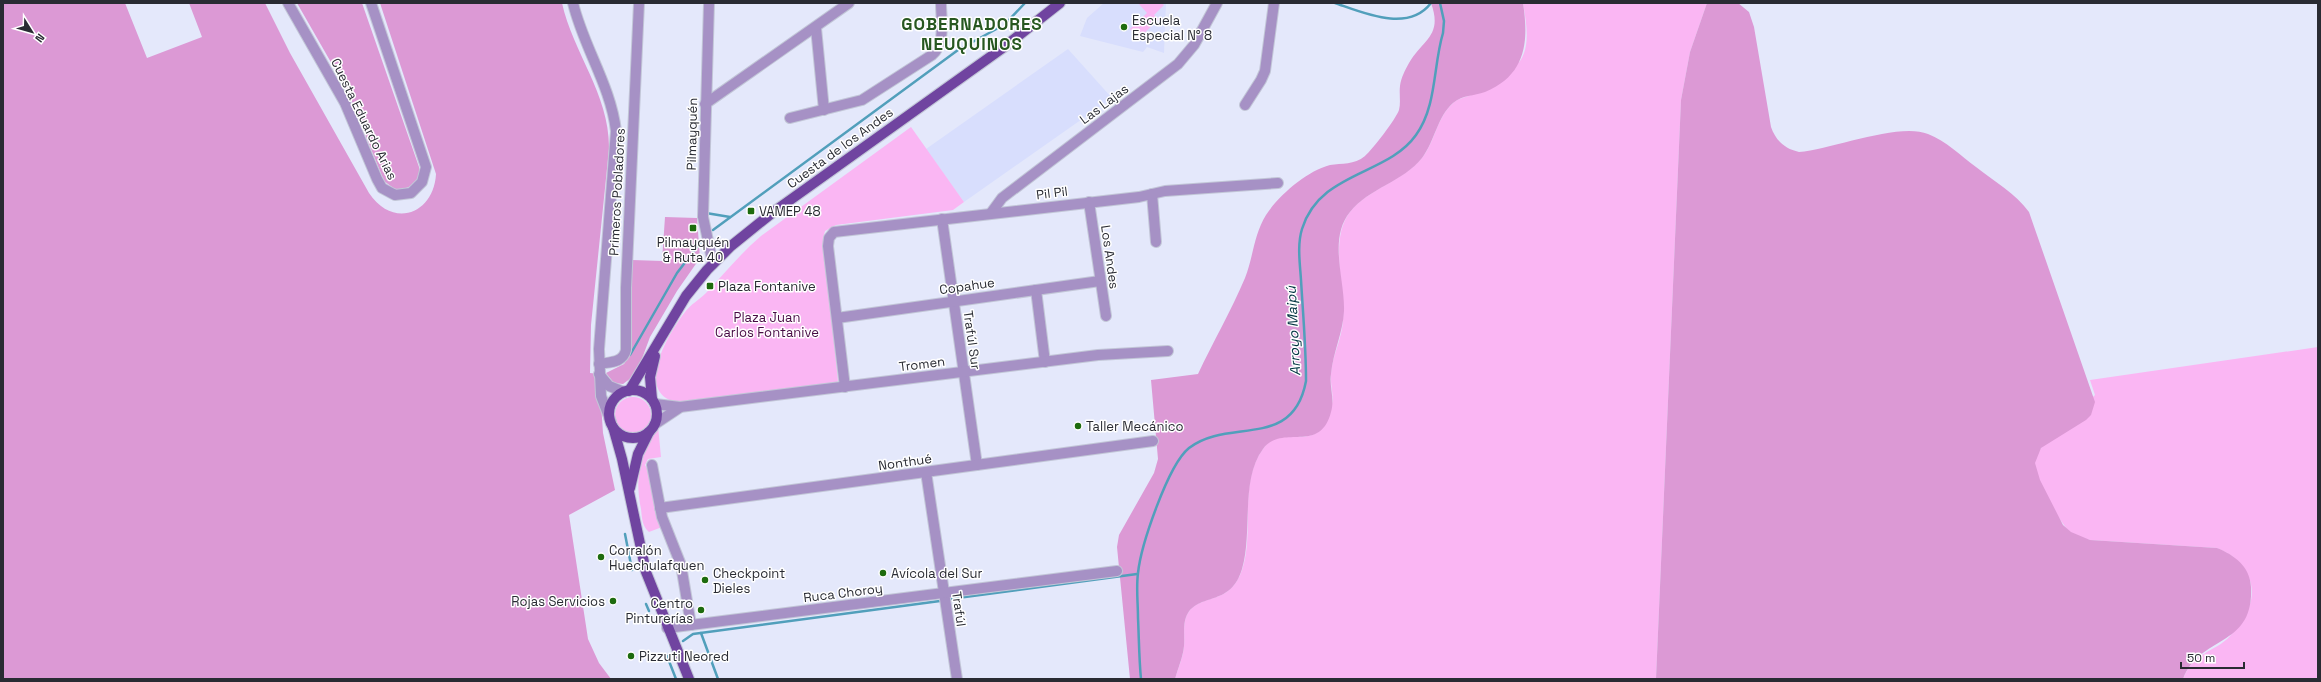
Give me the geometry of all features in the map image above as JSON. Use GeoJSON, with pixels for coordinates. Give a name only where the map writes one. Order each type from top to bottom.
{"type":"FeatureCollection","features":[{"type":"Feature","properties":{"kind":"main road","name":"Cuesta de los Andes"},"geometry":{"type":"LineString","coordinates":[[626,392],[638,379],[681,303],[713,264],[765,218],[1004,47],[1060,3]]}},
{"type":"Feature","properties":{"kind":"main road","name":"Cuesta de los Andes"},"geometry":{"type":"LineString","coordinates":[[653,402],[650,377],[660,340]]}},
{"type":"Feature","properties":{"kind":"main road"},"geometry":{"type":"LineString","coordinates":[[629,492],[638,454],[652,428],[657,414],[653,402],[644,393],[626,392],[612,402],[610,412],[629,492],[643,563],[688,679]]}},
{"type":"Feature","properties":{"kind":"main road"},"geometry":{"type":"LineString","coordinates":[[612,425],[620,434],[630,438],[640,437],[652,428]]}},
{"type":"Feature","properties":{"kind":"street","name":"Cuesta Eduardo Arias"},"geometry":{"type":"LineString","coordinates":[[288,3],[345,103],[379,184],[390,194],[406,195],[420,187],[425,177],[426,167],[371,3]]}},
{"type":"Feature","properties":{"kind":"street"},"geometry":{"type":"LineString","coordinates":[[573,3],[586,44],[612,108],[616,131],[599,369],[602,401],[612,425]]}},
{"type":"Feature","properties":{"kind":"street","name":"Primeros Pobladores"},"geometry":{"type":"LineString","coordinates":[[599,369],[618,361],[626,350],[626,288],[639,3]]}},
{"type":"Feature","properties":{"kind":"street","name":"Pilmayquén"},"geometry":{"type":"LineString","coordinates":[[709,3],[705,104],[703,221],[713,264]]}},
{"type":"Feature","properties":{"kind":"street"},"geometry":{"type":"LineString","coordinates":[[705,104],[816,28],[849,3]]}},
{"type":"Feature","properties":{"kind":"street"},"geometry":{"type":"LineString","coordinates":[[790,118],[854,103],[869,96],[936,52],[941,42],[941,3]]}},
{"type":"Feature","properties":{"kind":"street","name":"Las Lajas"},"geometry":{"type":"LineString","coordinates":[[991,213],[1002,198],[1178,64],[1194,45],[1217,3]]}},
{"type":"Feature","properties":{"kind":"street"},"geometry":{"type":"LineString","coordinates":[[1245,105],[1265,71],[1274,3]]}},
{"type":"Feature","properties":{"kind":"street"},"geometry":{"type":"LineString","coordinates":[[816,28],[824,110]]}},
{"type":"Feature","properties":{"kind":"street","name":"Pil Pil"},"geometry":{"type":"LineString","coordinates":[[837,318],[828,246],[830,236],[839,231],[1089,202],[1165,191],[1278,183]]}},
{"type":"Feature","properties":{"kind":"street"},"geometry":{"type":"LineString","coordinates":[[1152,194],[1156,242]]}},
{"type":"Feature","properties":{"kind":"street","name":"Los Andes"},"geometry":{"type":"LineString","coordinates":[[1089,202],[1106,316]]}},
{"type":"Feature","properties":{"kind":"street","name":"Trafúl Sur"},"geometry":{"type":"LineString","coordinates":[[942,219],[977,465]]}},
{"type":"Feature","properties":{"kind":"street","name":"Copahue"},"geometry":{"type":"LineString","coordinates":[[837,318],[1100,281]]}},
{"type":"Feature","properties":{"kind":"street"},"geometry":{"type":"LineString","coordinates":[[1036,290],[1045,362]]}},
{"type":"Feature","properties":{"kind":"street"},"geometry":{"type":"LineString","coordinates":[[837,318],[845,387]]}},
{"type":"Feature","properties":{"kind":"street","name":"Tromen"},"geometry":{"type":"LineString","coordinates":[[653,402],[680,407],[1114,353],[1168,351]]}},
{"type":"Feature","properties":{"kind":"street"},"geometry":{"type":"LineString","coordinates":[[599,369],[609,386],[626,392]]}},
{"type":"Feature","properties":{"kind":"street","name":"Tromen"},"geometry":{"type":"LineString","coordinates":[[652,428],[680,407]]}},
{"type":"Feature","properties":{"kind":"street","name":"Nonthué"},"geometry":{"type":"LineString","coordinates":[[660,508],[1154,441]]}},
{"type":"Feature","properties":{"kind":"street"},"geometry":{"type":"LineString","coordinates":[[652,465],[660,508],[680,560],[691,625]]}},
{"type":"Feature","properties":{"kind":"street","name":"Trafúl"},"geometry":{"type":"LineString","coordinates":[[926,472],[956,679]]}},
{"type":"Feature","properties":{"kind":"street","name":"Ruca Choroy"},"geometry":{"type":"LineString","coordinates":[[667,628],[1117,571]]}},
{"type":"Feature","properties":{"kind":"shaded area"},"geometry":{"type":"Polygon","coordinates":[[[3,3],[125,3],[147,58],[202,37],[189,3],[265,3],[290,53],[369,193],[379,204],[390,211],[401,214],[411,212],[421,207],[428,199],[434,188],[436,174],[380,3],[562,3],[574,39],[604,110],[608,129],[609,149],[591,325],[590,373],[599,374],[603,433],[615,490],[569,515],[588,639],[599,663],[611,679],[3,679],[3,3]]]}},
{"type":"Feature","properties":{"kind":"shaded area"},"geometry":{"type":"Polygon","coordinates":[[[297,3],[362,3],[419,167],[417,181],[414,184],[406,188],[396,190],[384,181],[348,92],[297,3]]]}},
{"type":"Feature","properties":{"kind":"shaded area","name":"Escuela Especial N° 8"},"geometry":{"type":"Polygon","coordinates":[[[1104,3],[1166,3],[1164,53],[1147,47],[1143,52],[1080,36],[1087,18],[1104,3]]]}},
{"type":"Feature","properties":{"kind":"shaded area"},"geometry":{"type":"Polygon","coordinates":[[[1431,3],[1523,3],[1525,31],[1522,56],[1517,67],[1499,85],[1485,92],[1464,97],[1453,103],[1443,115],[1422,158],[1405,173],[1358,204],[1350,212],[1343,223],[1340,234],[1339,260],[1344,311],[1342,327],[1331,374],[1332,407],[1326,425],[1318,432],[1310,436],[1280,438],[1271,442],[1263,449],[1256,462],[1249,491],[1247,539],[1242,569],[1237,581],[1231,589],[1224,594],[1200,603],[1188,613],[1184,625],[1182,658],[1175,679],[1130,679],[1117,547],[1119,535],[1154,473],[1158,459],[1151,380],[1198,374],[1245,278],[1262,222],[1278,200],[1303,178],[1321,168],[1361,159],[1384,134],[1399,110],[1400,86],[1405,71],[1414,55],[1430,36],[1433,30],[1435,23],[1431,3]]]}},
{"type":"Feature","properties":{"kind":"shaded area"},"geometry":{"type":"Polygon","coordinates":[[[1707,3],[1738,3],[1749,12],[1754,27],[1771,127],[1778,140],[1789,149],[1799,152],[1813,150],[1865,137],[1900,131],[1916,131],[1928,134],[1947,145],[2004,188],[2018,199],[2029,212],[2095,402],[2091,415],[2086,420],[2041,448],[2035,463],[2040,480],[2063,525],[2071,532],[2090,540],[2217,548],[2240,562],[2248,573],[2251,587],[2250,607],[2244,621],[2236,631],[2202,654],[2191,665],[2183,679],[1656,679],[1681,100],[1690,52],[1707,3]]]}},
{"type":"Feature","properties":{"kind":"shaded area"},"geometry":{"type":"Polygon","coordinates":[[[1068,49],[1112,98],[964,202],[926,149],[1068,49]]]}},
{"type":"Feature","properties":{"kind":"shaded area"},"geometry":{"type":"Polygon","coordinates":[[[665,217],[697,218],[700,258],[677,291],[650,337],[640,364],[631,378],[623,384],[614,383],[606,373],[624,364],[630,355],[632,260],[662,261],[665,217]]]}},
{"type":"Feature","properties":{"kind":"green space"},"geometry":{"type":"Polygon","coordinates":[[[1138,3],[1161,3],[1164,5],[1154,15],[1159,19],[1139,38],[1130,29],[1147,13],[1138,3]]]}},
{"type":"Feature","properties":{"kind":"green space"},"geometry":{"type":"Polygon","coordinates":[[[1523,3],[1707,3],[1690,52],[1681,100],[1656,679],[1175,679],[1182,659],[1184,625],[1188,613],[1193,607],[1200,603],[1215,598],[1230,589],[1237,581],[1242,570],[1246,555],[1249,492],[1255,462],[1263,449],[1272,440],[1281,437],[1309,436],[1318,431],[1326,422],[1333,397],[1331,378],[1333,361],[1341,334],[1343,320],[1339,250],[1340,236],[1344,223],[1350,212],[1357,204],[1375,191],[1404,174],[1421,159],[1430,146],[1442,117],[1454,102],[1478,91],[1520,61],[1526,48],[1527,40],[1523,3]]]}},
{"type":"Feature","properties":{"kind":"green space","name":"Plaza Juan Carlos Fontanive"},"geometry":{"type":"Polygon","coordinates":[[[911,127],[964,202],[953,210],[836,225],[825,231],[823,239],[838,381],[835,383],[681,403],[666,398],[658,389],[656,377],[658,363],[670,335],[687,309],[706,293],[739,257],[761,236],[911,127]]]}},
{"type":"Feature","properties":{"kind":"green space"},"geometry":{"type":"Polygon","coordinates":[[[2318,347],[2318,679],[2183,679],[2193,663],[2199,657],[2224,642],[2245,617],[2251,602],[2252,594],[2249,578],[2240,563],[2228,553],[2217,548],[2090,540],[2070,532],[2065,527],[2048,499],[2038,478],[2035,462],[2036,456],[2041,448],[2095,395],[2090,380],[2318,347]]]}},
{"type":"Feature","properties":{"kind":"green space"},"geometry":{"type":"Polygon","coordinates":[[[633,397],[646,402],[651,415],[646,428],[633,433],[620,428],[615,415],[620,402],[633,397]]]}},
{"type":"Feature","properties":{"kind":"green space"},"geometry":{"type":"Polygon","coordinates":[[[658,426],[661,457],[648,459],[645,465],[649,472],[655,510],[662,527],[649,532],[642,519],[638,485],[640,466],[643,456],[658,426]]]}},
{"type":"Feature","properties":{"kind":"waterway"},"geometry":{"type":"LineString","coordinates":[[1005,24],[1025,3]]}},
{"type":"Feature","properties":{"kind":"waterway"},"geometry":{"type":"LineString","coordinates":[[1335,3],[1372,15],[1398,19],[1410,17],[1421,12],[1431,3]]}},
{"type":"Feature","properties":{"kind":"waterway","name":"Arroyo Maipú"},"geometry":{"type":"LineString","coordinates":[[1141,679],[1137,596],[1138,573],[1144,544],[1164,488],[1181,457],[1189,448],[1205,439],[1222,434],[1258,429],[1274,425],[1288,417],[1299,403],[1306,381],[1299,254],[1300,235],[1302,229],[1311,210],[1323,196],[1338,185],[1388,159],[1404,148],[1416,135],[1423,124],[1434,86],[1443,33],[1444,21],[1440,3]]}},
{"type":"Feature","properties":{"kind":"waterway"},"geometry":{"type":"LineString","coordinates":[[713,230],[958,50],[1000,27]]}},
{"type":"Feature","properties":{"kind":"waterway"},"geometry":{"type":"LineString","coordinates":[[706,213],[730,217]]}},
{"type":"Feature","properties":{"kind":"waterway"},"geometry":{"type":"LineString","coordinates":[[630,355],[677,273],[700,243]]}},
{"type":"Feature","properties":{"kind":"waterway"},"geometry":{"type":"LineString","coordinates":[[625,534],[632,570]]}},
{"type":"Feature","properties":{"kind":"waterway"},"geometry":{"type":"LineString","coordinates":[[950,599],[1137,574]]}},
{"type":"Feature","properties":{"kind":"waterway"},"geometry":{"type":"LineString","coordinates":[[683,641],[693,634],[940,601]]}},
{"type":"Feature","properties":{"kind":"waterway"},"geometry":{"type":"LineString","coordinates":[[646,604],[649,611]]}},
{"type":"Feature","properties":{"kind":"waterway"},"geometry":{"type":"LineString","coordinates":[[701,633],[718,679]]}},
{"type":"Feature","properties":{"kind":"waterway"},"geometry":{"type":"LineString","coordinates":[[667,656],[676,679]]}},
{"type":"Feature","properties":{"kind":"place","name":"Escuela Especial N° 8"},"geometry":{"type":"Point","coordinates":[1124,27]}},
{"type":"Feature","properties":{"kind":"place","name":"VAMEP 48"},"geometry":{"type":"Point","coordinates":[751,211]}},
{"type":"Feature","properties":{"kind":"place","name":"Pilmayquén & Ruta 40"},"geometry":{"type":"Point","coordinates":[693,228]}},
{"type":"Feature","properties":{"kind":"place","name":"Plaza Fontanive"},"geometry":{"type":"Point","coordinates":[710,286]}},
{"type":"Feature","properties":{"kind":"place","name":"Taller Mecánico"},"geometry":{"type":"Point","coordinates":[1078,426]}},
{"type":"Feature","properties":{"kind":"place","name":"Corralón Huechulafquen"},"geometry":{"type":"Point","coordinates":[601,557]}},
{"type":"Feature","properties":{"kind":"place","name":"Avícola del Sur"},"geometry":{"type":"Point","coordinates":[883,573]}},
{"type":"Feature","properties":{"kind":"place","name":"Checkpoint Dieles"},"geometry":{"type":"Point","coordinates":[705,580]}},
{"type":"Feature","properties":{"kind":"place","name":"Rojas Servicios"},"geometry":{"type":"Point","coordinates":[613,601]}},
{"type":"Feature","properties":{"kind":"place","name":"Centro Pinturerías"},"geometry":{"type":"Point","coordinates":[701,610]}},
{"type":"Feature","properties":{"kind":"place","name":"Pizzuti Neored"},"geometry":{"type":"Point","coordinates":[631,656]}},
{"type":"Feature","properties":{"kind":"district","name":"GOBERNADORES NEUQUINOS"},"geometry":{"type":"Point","coordinates":[972,34]}}]}
